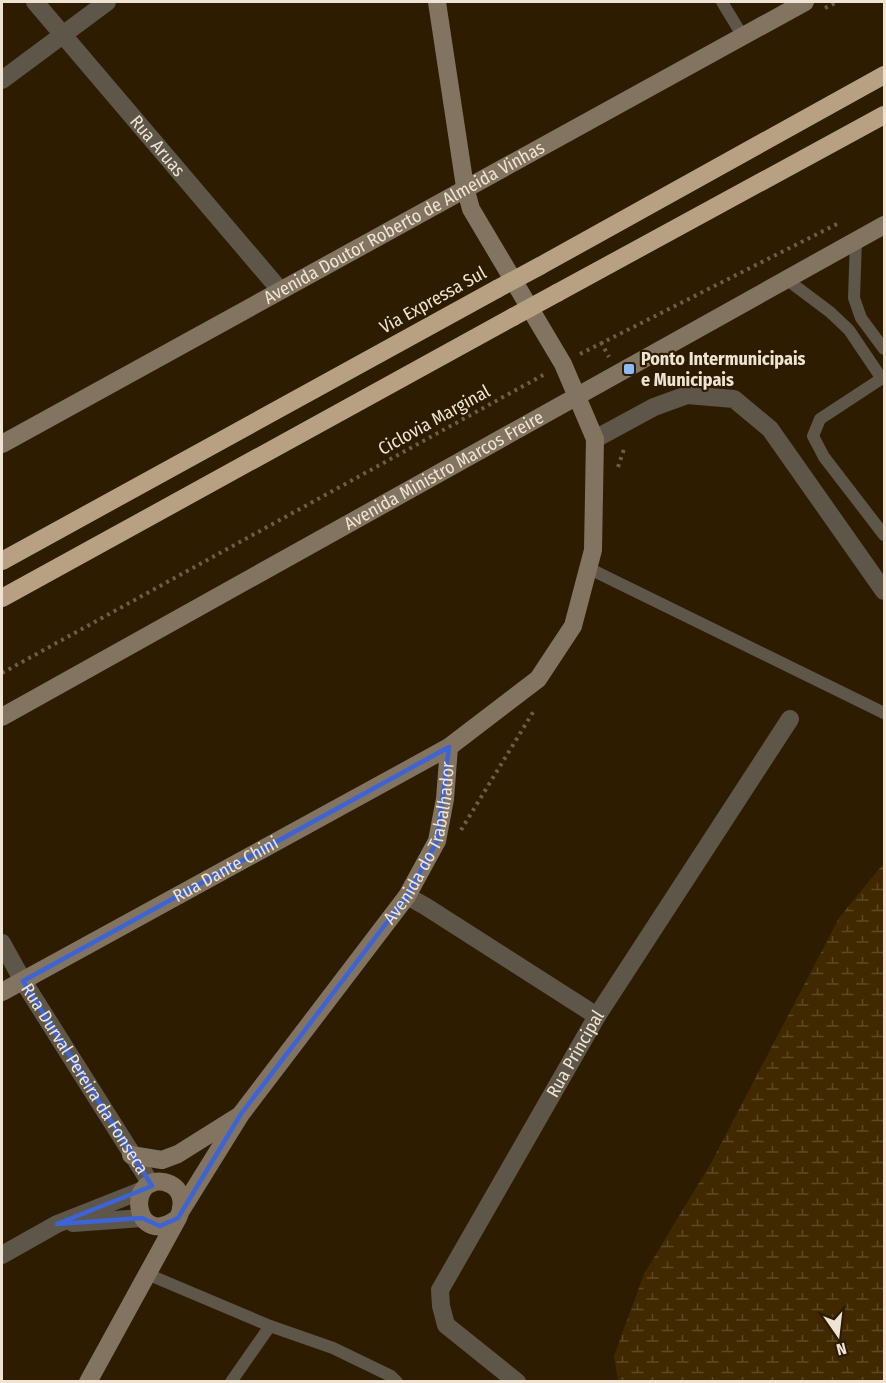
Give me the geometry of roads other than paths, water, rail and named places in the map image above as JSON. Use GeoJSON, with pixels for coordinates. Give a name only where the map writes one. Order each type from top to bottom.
{"type":"FeatureCollection","features":[{"type":"Feature","properties":{"kind":"highway","name":"Via Expressa Sul"},"geometry":{"type":"LineString","coordinates":[[2,561],[885,75]]}},
{"type":"Feature","properties":{"kind":"highway"},"geometry":{"type":"LineString","coordinates":[[2,598],[556,293],[882,117]]}},
{"type":"Feature","properties":{"kind":"street","name":"Rua Aruas"},"geometry":{"type":"LineString","coordinates":[[35,2],[280,290]]}},
{"type":"Feature","properties":{"kind":"street"},"geometry":{"type":"LineString","coordinates":[[2,80],[107,2]]}},
{"type":"Feature","properties":{"kind":"street","name":"Avenida do Trabalhador"},"geometry":{"type":"LineString","coordinates":[[88,1382],[180,1214],[241,1114],[406,896],[437,841],[445,800],[449,747],[538,679],[573,626],[593,550],[595,440],[562,364],[471,209],[465,188],[437,2]]}},
{"type":"Feature","properties":{"kind":"street","name":"Avenida Doutor Roberto de Almeida Vinhas"},"geometry":{"type":"LineString","coordinates":[[2,444],[805,2]]}},
{"type":"Feature","properties":{"kind":"street","name":"Avenida Ministro Marcos Freire"},"geometry":{"type":"LineString","coordinates":[[2,717],[885,225]]}},
{"type":"Feature","properties":{"kind":"street"},"geometry":{"type":"LineString","coordinates":[[595,440],[654,407],[687,395],[734,399],[770,429],[885,591]]}},
{"type":"Feature","properties":{"kind":"street","name":"Rua Principal"},"geometry":{"type":"LineString","coordinates":[[517,1382],[447,1324],[441,1306],[440,1290],[597,1016],[790,718]]}},
{"type":"Feature","properties":{"kind":"street","name":"Rua Dante Chini"},"geometry":{"type":"LineString","coordinates":[[2,992],[449,747]]}},
{"type":"Feature","properties":{"kind":"street"},"geometry":{"type":"LineString","coordinates":[[406,896],[597,1016]]}},
{"type":"Feature","properties":{"kind":"street","name":"Rua Durval Pereira da Fonseca"},"geometry":{"type":"LineString","coordinates":[[2,943],[23,981],[131,1155],[147,1187]]}},
{"type":"Feature","properties":{"kind":"street"},"geometry":{"type":"LineString","coordinates":[[131,1155],[162,1160],[178,1154],[241,1114]]}},
{"type":"Feature","properties":{"kind":"street"},"geometry":{"type":"LineString","coordinates":[[2,1255],[57,1224],[147,1187],[160,1182],[170,1184],[178,1190],[182,1199],[180,1214],[169,1224],[160,1226],[150,1224],[142,1218],[138,1209],[138,1199],[147,1187]]}},
{"type":"Feature","properties":{"kind":"street"},"geometry":{"type":"LineString","coordinates":[[57,1224],[142,1218]]}},
{"type":"Feature","properties":{"kind":"lane"},"geometry":{"type":"LineString","coordinates":[[722,2],[742,35]]}},
{"type":"Feature","properties":{"kind":"lane"},"geometry":{"type":"LineString","coordinates":[[856,240],[854,298],[861,318],[885,349]]}},
{"type":"Feature","properties":{"kind":"lane"},"geometry":{"type":"LineString","coordinates":[[786,279],[830,312],[849,330],[884,378],[820,419],[813,436],[824,457],[885,535]]}},
{"type":"Feature","properties":{"kind":"lane"},"geometry":{"type":"LineString","coordinates":[[588,568],[885,713]]}},
{"type":"Feature","properties":{"kind":"lane"},"geometry":{"type":"LineString","coordinates":[[147,1274],[270,1326],[333,1348],[391,1376],[397,1382]]}},
{"type":"Feature","properties":{"kind":"lane"},"geometry":{"type":"LineString","coordinates":[[231,1382],[270,1326]]}},
{"type":"Feature","properties":{"kind":"place","name":"Ponto Intermunicipais e Municipais"},"geometry":{"type":"Point","coordinates":[629,369]}}]}
